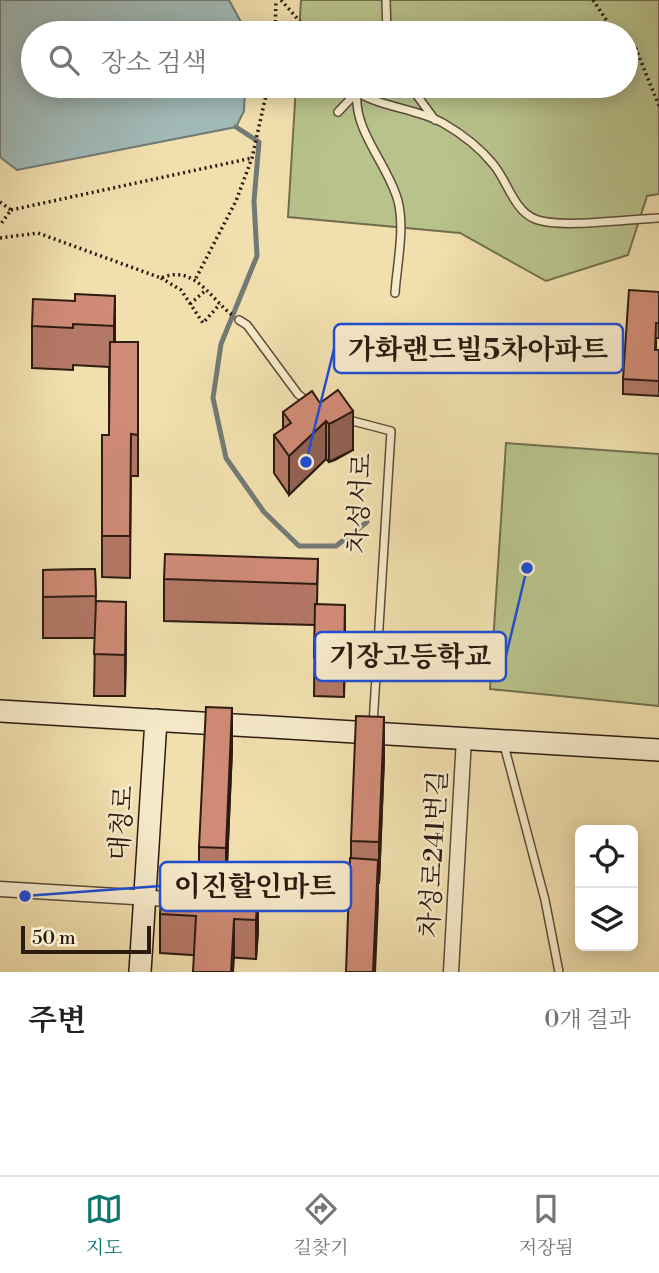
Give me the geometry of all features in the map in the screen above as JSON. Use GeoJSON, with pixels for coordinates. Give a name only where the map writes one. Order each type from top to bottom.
{"type":"FeatureCollection","features":[{"type":"Feature","properties":{"kind":"street"},"geometry":{"type":"LineString","coordinates":[[0,711],[659,750]]}},
{"type":"Feature","properties":{"kind":"street","name":"대청로"},"geometry":{"type":"LineString","coordinates":[[139,972],[156,720]]}},
{"type":"Feature","properties":{"kind":"street","name":"차성로241번길"},"geometry":{"type":"LineString","coordinates":[[451,972],[464,738]]}},
{"type":"Feature","properties":{"kind":"street"},"geometry":{"type":"LineString","coordinates":[[0,889],[197,901]]}},
{"type":"Feature","properties":{"kind":"lane"},"geometry":{"type":"LineString","coordinates":[[386,0],[387,21]]}},
{"type":"Feature","properties":{"kind":"lane"},"geometry":{"type":"LineString","coordinates":[[338,112],[351,98]]}},
{"type":"Feature","properties":{"kind":"lane"},"geometry":{"type":"LineString","coordinates":[[356,98],[355,111],[398,202],[400,237],[395,293]]}},
{"type":"Feature","properties":{"kind":"lane"},"geometry":{"type":"LineString","coordinates":[[367,98],[436,120],[481,150],[496,167],[519,205],[533,219],[550,223],[659,218]]}},
{"type":"Feature","properties":{"kind":"lane"},"geometry":{"type":"LineString","coordinates":[[419,98],[436,120]]}},
{"type":"Feature","properties":{"kind":"lane"},"geometry":{"type":"LineString","coordinates":[[239,320],[254,333],[298,394],[317,407]]}},
{"type":"Feature","properties":{"kind":"lane","name":"차성서로"},"geometry":{"type":"LineString","coordinates":[[334,416],[391,431],[373,732]]}},
{"type":"Feature","properties":{"kind":"lane"},"geometry":{"type":"LineString","coordinates":[[503,741],[545,900],[559,972]]}},
{"type":"Feature","properties":{"kind":"path"},"geometry":{"type":"LineString","coordinates":[[275,21],[276,0]]}},
{"type":"Feature","properties":{"kind":"path"},"geometry":{"type":"LineString","coordinates":[[281,0],[299,21]]}},
{"type":"Feature","properties":{"kind":"path"},"geometry":{"type":"LineString","coordinates":[[593,0],[607,21]]}},
{"type":"Feature","properties":{"kind":"path"},"geometry":{"type":"LineString","coordinates":[[638,54],[659,106]]}},
{"type":"Feature","properties":{"kind":"path"},"geometry":{"type":"LineString","coordinates":[[196,278],[236,201],[254,152],[265,98]]}},
{"type":"Feature","properties":{"kind":"path"},"geometry":{"type":"LineString","coordinates":[[0,225],[10,210],[252,158]]}},
{"type":"Feature","properties":{"kind":"path"},"geometry":{"type":"LineString","coordinates":[[0,202],[10,210]]}},
{"type":"Feature","properties":{"kind":"path"},"geometry":{"type":"LineString","coordinates":[[0,238],[38,233],[162,278],[181,290],[204,323],[220,304]]}},
{"type":"Feature","properties":{"kind":"path"},"geometry":{"type":"LineString","coordinates":[[162,278],[170,274],[196,278],[225,309]]}},
{"type":"Feature","properties":{"kind":"path"},"geometry":{"type":"LineString","coordinates":[[190,304],[206,290]]}},
{"type":"Feature","properties":{"kind":"green space"},"geometry":{"type":"Polygon","coordinates":[[[301,0],[659,0],[659,194],[647,196],[628,255],[546,281],[460,233],[288,217],[295,98],[638,98],[638,21],[300,21],[301,0]]]}},
{"type":"Feature","properties":{"kind":"green space"},"geometry":{"type":"Polygon","coordinates":[[[506,443],[659,454],[659,706],[490,689],[506,443]]]}},
{"type":"Feature","properties":{"kind":"water"},"geometry":{"type":"Polygon","coordinates":[[[0,0],[229,0],[240,21],[21,21],[21,98],[245,98],[244,111],[236,127],[17,170],[0,157],[0,0]]]}},
{"type":"Feature","properties":{"kind":"building"},"geometry":{"type":"Polygon","coordinates":[[[629,290],[659,292],[659,323],[656,323],[655,350],[659,350],[659,381],[623,379],[629,290]]]}},
{"type":"Feature","properties":{"kind":"building"},"geometry":{"type":"Polygon","coordinates":[[[75,294],[115,296],[114,326],[32,326],[33,299],[75,301],[75,294]]]}},
{"type":"Feature","properties":{"kind":"building"},"geometry":{"type":"Polygon","coordinates":[[[110,342],[138,342],[138,435],[131,434],[130,536],[102,536],[102,435],[109,435],[110,342]]]}},
{"type":"Feature","properties":{"kind":"building"},"geometry":{"type":"Polygon","coordinates":[[[338,390],[353,411],[329,424],[326,421],[289,456],[274,435],[291,423],[283,412],[312,391],[320,403],[338,390]]]}},
{"type":"Feature","properties":{"kind":"building"},"geometry":{"type":"Polygon","coordinates":[[[165,554],[318,559],[317,584],[164,579],[165,554]]]}},
{"type":"Feature","properties":{"kind":"building"},"geometry":{"type":"Polygon","coordinates":[[[95,569],[96,596],[43,597],[43,570],[95,569]]]}},
{"type":"Feature","properties":{"kind":"building"},"geometry":{"type":"Polygon","coordinates":[[[96,601],[126,602],[125,655],[94,654],[96,601]]]}},
{"type":"Feature","properties":{"kind":"building"},"geometry":{"type":"Polygon","coordinates":[[[315,604],[345,605],[344,658],[314,657],[315,604]]]}},
{"type":"Feature","properties":{"kind":"building"},"geometry":{"type":"Polygon","coordinates":[[[206,707],[232,708],[226,848],[199,847],[206,707]]]}},
{"type":"Feature","properties":{"kind":"building"},"geometry":{"type":"Polygon","coordinates":[[[356,716],[384,717],[379,842],[351,841],[356,716]]]}},
{"type":"Feature","properties":{"kind":"building"},"geometry":{"type":"Polygon","coordinates":[[[350,858],[378,860],[373,972],[346,972],[350,858]]]}},
{"type":"Feature","properties":{"kind":"building"},"geometry":{"type":"Polygon","coordinates":[[[171,886],[258,891],[256,920],[234,919],[231,972],[193,972],[196,916],[160,914],[161,898],[170,899],[171,886]]]}},
{"type":"Feature","properties":{"kind":"waterway"},"geometry":{"type":"LineString","coordinates":[[236,127],[259,142],[254,201],[257,256],[221,344],[213,398],[226,458],[264,512],[299,546],[336,546],[367,522]]}},
{"type":"Feature","properties":{"kind":"place","name":"가화랜드빌5차아파트"},"geometry":{"type":"Point","coordinates":[306,462]}},
{"type":"Feature","properties":{"kind":"place","name":"기장고등학교"},"geometry":{"type":"Point","coordinates":[527,568]}},
{"type":"Feature","properties":{"kind":"place","name":"이진할인마트"},"geometry":{"type":"Point","coordinates":[25,896]}}]}
